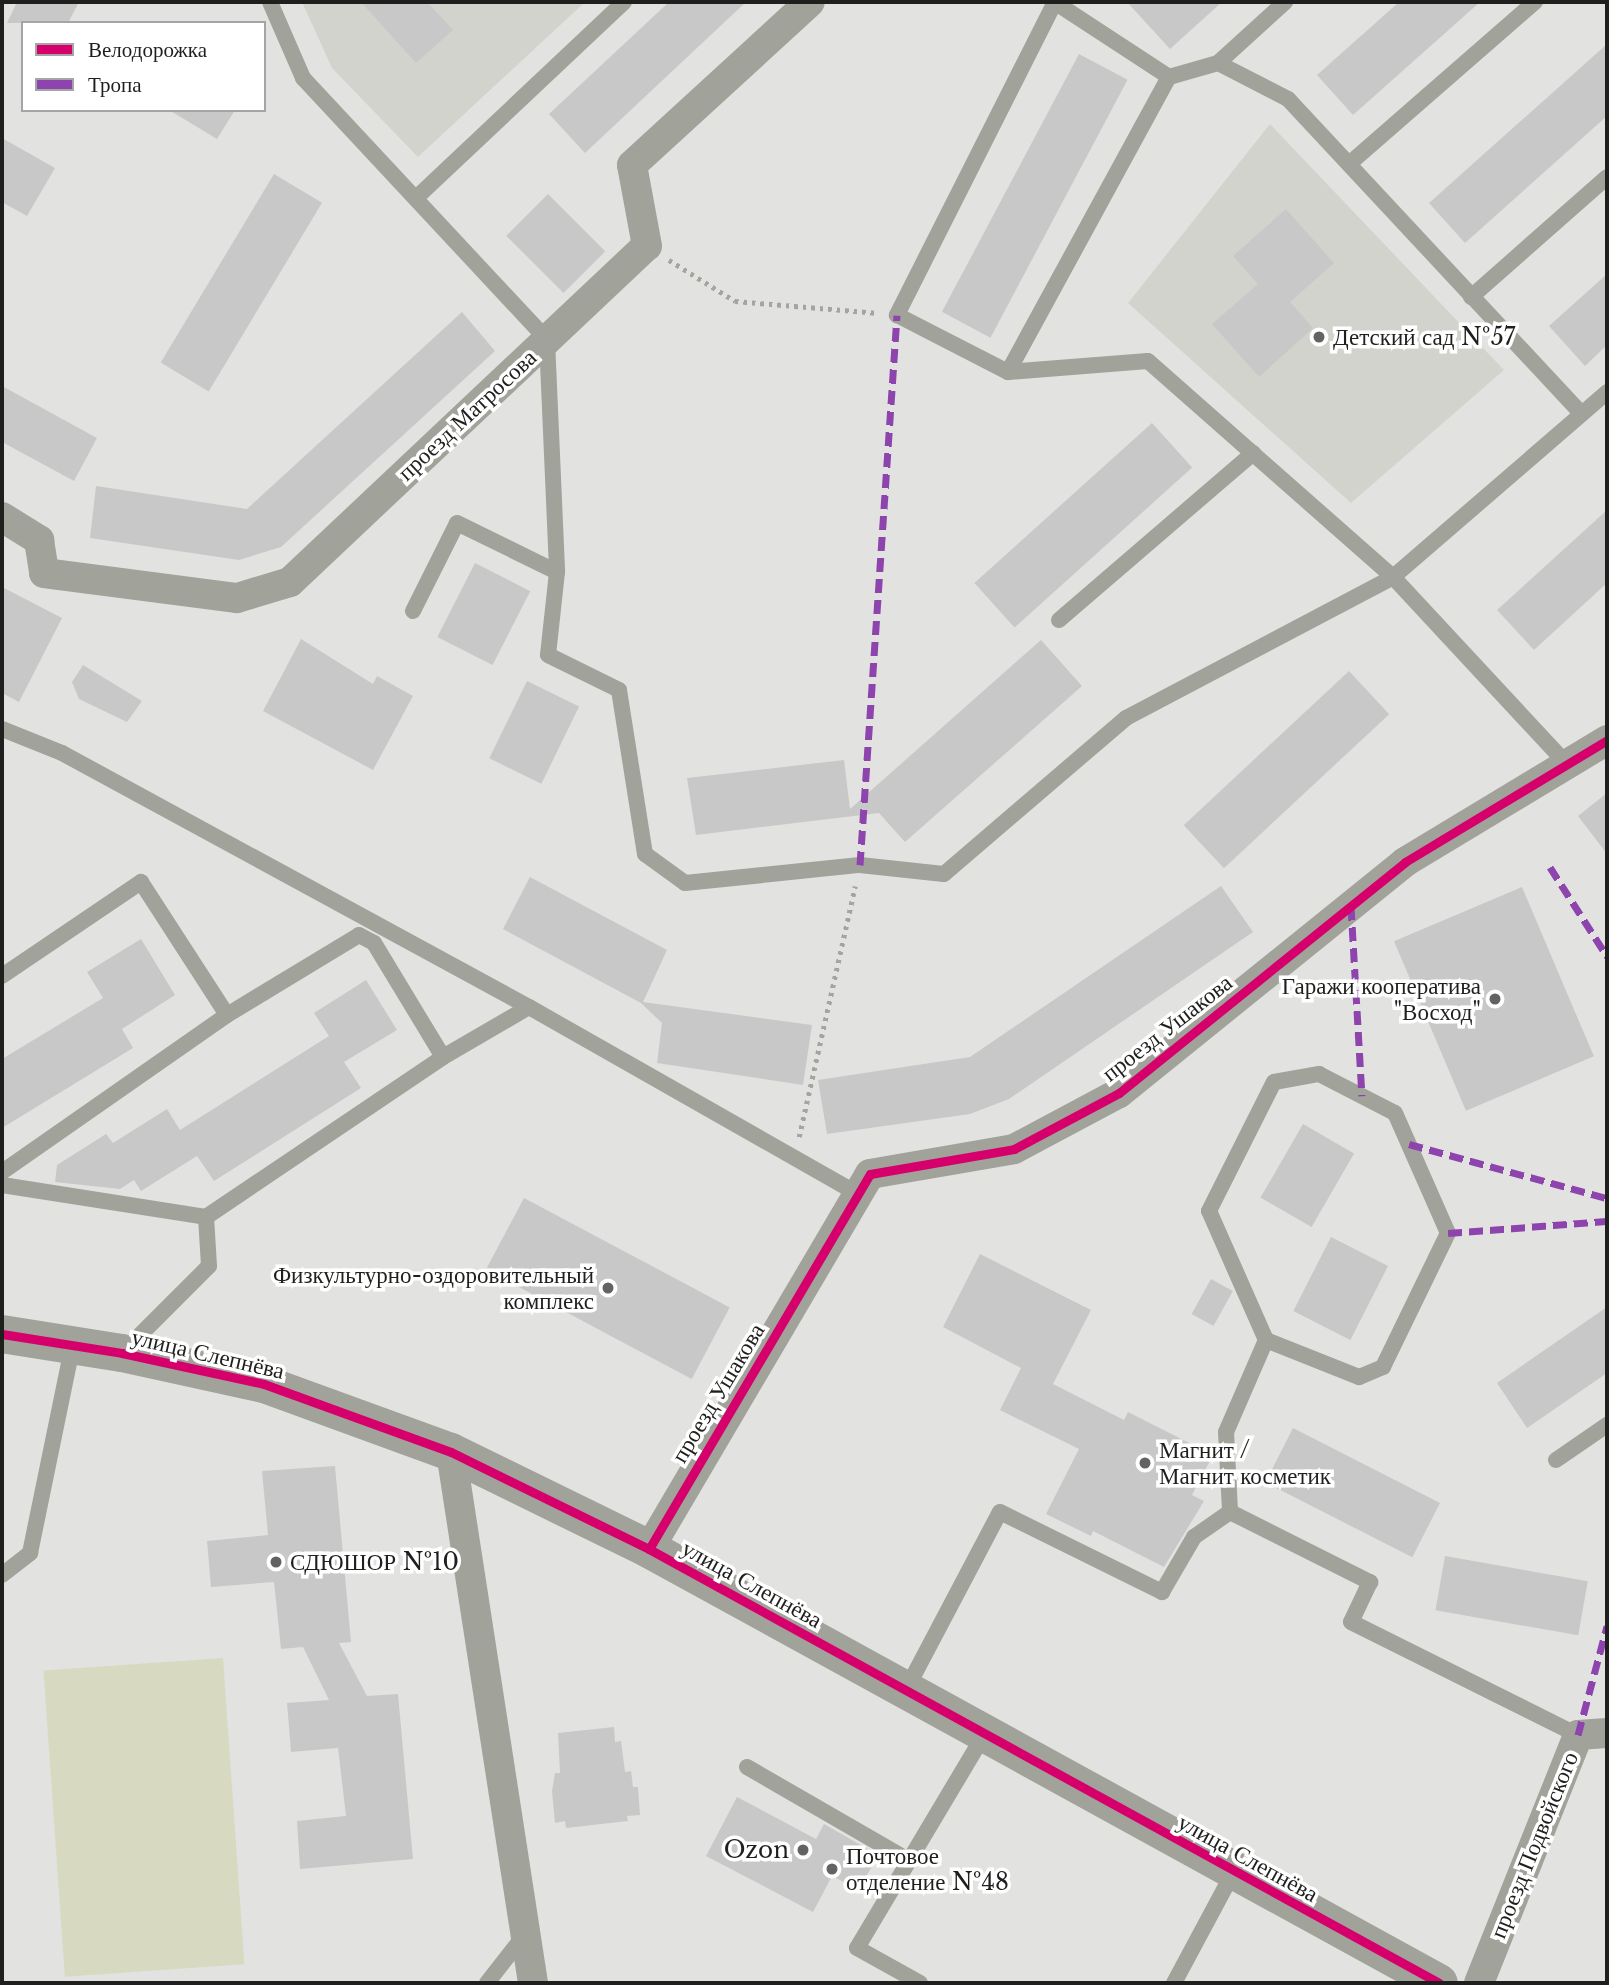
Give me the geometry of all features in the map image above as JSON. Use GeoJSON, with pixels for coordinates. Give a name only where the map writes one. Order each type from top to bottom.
{"type":"FeatureCollection","features":[{"type":"Feature","properties":{"kind":"street"},"geometry":{"type":"LineString","coordinates":[[647,246],[632,165],[810,2]]}},
{"type":"Feature","properties":{"kind":"street","name":"проезд Матросова"},"geometry":{"type":"LineString","coordinates":[[2,517],[39,540],[44,573],[237,598],[290,582],[647,246]]}},
{"type":"Feature","properties":{"kind":"street","name":"проезд Ушакова"},"geometry":{"type":"LineString","coordinates":[[649,1549],[870,1174],[1014,1149],[1119,1093],[1405,862],[1607,740]]}},
{"type":"Feature","properties":{"kind":"street","name":"улица Слепнёва"},"geometry":{"type":"LineString","coordinates":[[2,1334],[122,1353],[264,1384],[451,1452],[649,1549],[985,1733],[1233,1873],[1439,1983]]}},
{"type":"Feature","properties":{"kind":"street"},"geometry":{"type":"LineString","coordinates":[[451,1452],[528,1931],[533,1983]]}},
{"type":"Feature","properties":{"kind":"street","name":"проезд Подвойского"},"geometry":{"type":"LineString","coordinates":[[1479,1983],[1578,1735],[1607,1733]]}},
{"type":"Feature","properties":{"kind":"lane"},"geometry":{"type":"LineString","coordinates":[[270,2],[303,78],[547,340],[557,572],[548,655],[619,690],[645,854],[685,883],[860,865],[944,874],[1126,718],[1393,577],[1607,392]]}},
{"type":"Feature","properties":{"kind":"lane"},"geometry":{"type":"LineString","coordinates":[[416,198],[624,2]]}},
{"type":"Feature","properties":{"kind":"lane"},"geometry":{"type":"LineString","coordinates":[[1008,372],[1169,77],[1219,63],[1285,2]]}},
{"type":"Feature","properties":{"kind":"lane"},"geometry":{"type":"LineString","coordinates":[[1349,164],[1535,2]]}},
{"type":"Feature","properties":{"kind":"lane"},"geometry":{"type":"LineString","coordinates":[[1169,77],[1055,3],[898,315],[1008,372],[1148,361],[1393,577],[1567,764]]}},
{"type":"Feature","properties":{"kind":"lane"},"geometry":{"type":"LineString","coordinates":[[1219,63],[1288,99],[1581,413]]}},
{"type":"Feature","properties":{"kind":"lane"},"geometry":{"type":"LineString","coordinates":[[1471,297],[1607,177]]}},
{"type":"Feature","properties":{"kind":"lane"},"geometry":{"type":"LineString","coordinates":[[1059,620],[1253,453]]}},
{"type":"Feature","properties":{"kind":"lane"},"geometry":{"type":"LineString","coordinates":[[414,611],[457,523],[557,572]]}},
{"type":"Feature","properties":{"kind":"lane"},"geometry":{"type":"LineString","coordinates":[[2,729],[62,753],[529,1007],[858,1195]]}},
{"type":"Feature","properties":{"kind":"lane"},"geometry":{"type":"LineString","coordinates":[[2,976],[141,882],[227,1015]]}},
{"type":"Feature","properties":{"kind":"lane"},"geometry":{"type":"LineString","coordinates":[[2,1172],[227,1015],[359,935],[374,943],[443,1057]]}},
{"type":"Feature","properties":{"kind":"lane"},"geometry":{"type":"LineString","coordinates":[[2,1185],[206,1217],[443,1057],[529,1007]]}},
{"type":"Feature","properties":{"kind":"lane"},"geometry":{"type":"LineString","coordinates":[[1230,1512],[1226,1432],[1266,1340],[1209,1211],[1274,1082],[1319,1074],[1395,1113],[1448,1233],[1383,1367],[1359,1377],[1266,1340]]}},
{"type":"Feature","properties":{"kind":"lane"},"geometry":{"type":"LineString","coordinates":[[122,1353],[209,1266],[206,1217]]}},
{"type":"Feature","properties":{"kind":"lane"},"geometry":{"type":"LineString","coordinates":[[2,1575],[30,1553],[73,1344]]}},
{"type":"Feature","properties":{"kind":"lane"},"geometry":{"type":"LineString","coordinates":[[1556,1460],[1607,1425]]}},
{"type":"Feature","properties":{"kind":"lane"},"geometry":{"type":"LineString","coordinates":[[906,1690],[1000,1512],[1162,1592],[1194,1537],[1230,1512]]}},
{"type":"Feature","properties":{"kind":"lane"},"geometry":{"type":"LineString","coordinates":[[1230,1512],[1370,1582],[1351,1622],[1578,1735]]}},
{"type":"Feature","properties":{"kind":"lane"},"geometry":{"type":"LineString","coordinates":[[920,1983],[857,1948],[985,1733]]}},
{"type":"Feature","properties":{"kind":"lane"},"geometry":{"type":"LineString","coordinates":[[747,1767],[908,1860]]}},
{"type":"Feature","properties":{"kind":"lane"},"geometry":{"type":"LineString","coordinates":[[1174,1983],[1233,1873]]}},
{"type":"Feature","properties":{"kind":"lane"},"geometry":{"type":"LineString","coordinates":[[487,1983],[528,1931]]}},
{"type":"Feature","properties":{"kind":"path"},"geometry":{"type":"LineString","coordinates":[[647,246],[735,301],[898,315]]}},
{"type":"Feature","properties":{"kind":"path"},"geometry":{"type":"LineString","coordinates":[[798,1141],[860,865]]}},
{"type":"Feature","properties":{"kind":"shaded area"},"geometry":{"type":"Polygon","coordinates":[[[302,2],[585,2],[418,157],[332,68],[302,2]]]}},
{"type":"Feature","properties":{"kind":"shaded area","name":"Детский сад №57"},"geometry":{"type":"Polygon","coordinates":[[[1270,124],[1504,370],[1351,503],[1128,303],[1270,124]]]}},
{"type":"Feature","properties":{"kind":"green space"},"geometry":{"type":"Polygon","coordinates":[[[223,1658],[244,1964],[65,1977],[43,1671],[223,1658]]]}},
{"type":"Feature","properties":{"kind":"building"},"geometry":{"type":"Polygon","coordinates":[[[17,2],[79,2],[69,21],[7,23],[17,2]]]}},
{"type":"Feature","properties":{"kind":"building"},"geometry":{"type":"Polygon","coordinates":[[[361,2],[427,2],[453,30],[416,63],[361,2]]]}},
{"type":"Feature","properties":{"kind":"building"},"geometry":{"type":"Polygon","coordinates":[[[669,2],[746,2],[585,153],[549,114],[669,2]]]}},
{"type":"Feature","properties":{"kind":"building"},"geometry":{"type":"Polygon","coordinates":[[[1127,2],[1222,2],[1170,49],[1127,2]]]}},
{"type":"Feature","properties":{"kind":"building"},"geometry":{"type":"Polygon","coordinates":[[[1399,2],[1480,2],[1353,115],[1317,75],[1399,2]]]}},
{"type":"Feature","properties":{"kind":"building"},"geometry":{"type":"Polygon","coordinates":[[[1607,44],[1607,116],[1465,243],[1429,203],[1607,44]]]}},
{"type":"Feature","properties":{"kind":"building"},"geometry":{"type":"Polygon","coordinates":[[[1079,54],[1128,80],[990,338],[942,312],[1079,54]]]}},
{"type":"Feature","properties":{"kind":"building"},"geometry":{"type":"Polygon","coordinates":[[[172,112],[234,112],[217,139],[172,112]]]}},
{"type":"Feature","properties":{"kind":"building"},"geometry":{"type":"Polygon","coordinates":[[[2,138],[55,168],[27,216],[2,202],[2,138]]]}},
{"type":"Feature","properties":{"kind":"building"},"geometry":{"type":"Polygon","coordinates":[[[274,174],[322,203],[209,391],[161,363],[274,174]]]}},
{"type":"Feature","properties":{"kind":"building"},"geometry":{"type":"Polygon","coordinates":[[[548,194],[605,251],[564,293],[506,236],[548,194]]]}},
{"type":"Feature","properties":{"kind":"building"},"geometry":{"type":"Polygon","coordinates":[[[1286,209],[1334,263],[1290,302],[1313,328],[1259,377],[1212,324],[1258,284],[1233,256],[1286,209]]]}},
{"type":"Feature","properties":{"kind":"building"},"geometry":{"type":"Polygon","coordinates":[[[1607,274],[1607,345],[1585,366],[1549,326],[1607,274]]]}},
{"type":"Feature","properties":{"kind":"building"},"geometry":{"type":"Polygon","coordinates":[[[462,312],[495,351],[281,547],[239,560],[90,538],[96,486],[247,509],[462,312]]]}},
{"type":"Feature","properties":{"kind":"building"},"geometry":{"type":"Polygon","coordinates":[[[2,386],[97,438],[74,481],[2,442],[2,386]]]}},
{"type":"Feature","properties":{"kind":"building"},"geometry":{"type":"Polygon","coordinates":[[[1152,423],[1192,468],[1015,628],[974,583],[1152,423]]]}},
{"type":"Feature","properties":{"kind":"building"},"geometry":{"type":"Polygon","coordinates":[[[1607,510],[1607,583],[1534,650],[1497,610],[1607,510]]]}},
{"type":"Feature","properties":{"kind":"building"},"geometry":{"type":"Polygon","coordinates":[[[475,563],[530,591],[493,665],[437,637],[475,563]]]}},
{"type":"Feature","properties":{"kind":"building"},"geometry":{"type":"Polygon","coordinates":[[[2,587],[62,618],[19,702],[2,693],[2,587]]]}},
{"type":"Feature","properties":{"kind":"building"},"geometry":{"type":"Polygon","coordinates":[[[301,639],[373,684],[377,676],[413,696],[373,770],[263,711],[301,639]]]}},
{"type":"Feature","properties":{"kind":"building"},"geometry":{"type":"Polygon","coordinates":[[[1041,640],[1082,686],[905,842],[879,813],[696,835],[687,778],[844,760],[850,809],[1041,640]]]}},
{"type":"Feature","properties":{"kind":"building"},"geometry":{"type":"Polygon","coordinates":[[[83,665],[142,701],[127,722],[79,699],[72,682],[83,665]]]}},
{"type":"Feature","properties":{"kind":"building"},"geometry":{"type":"Polygon","coordinates":[[[1349,671],[1389,714],[1224,868],[1184,825],[1349,671]]]}},
{"type":"Feature","properties":{"kind":"building"},"geometry":{"type":"Polygon","coordinates":[[[527,681],[579,706],[541,784],[489,758],[527,681]]]}},
{"type":"Feature","properties":{"kind":"building"},"geometry":{"type":"Polygon","coordinates":[[[1607,793],[1607,854],[1578,816],[1607,793]]]}},
{"type":"Feature","properties":{"kind":"building"},"geometry":{"type":"Polygon","coordinates":[[[530,877],[667,950],[643,1002],[812,1025],[803,1085],[657,1063],[662,1023],[641,1003],[503,929],[530,877]]]}},
{"type":"Feature","properties":{"kind":"building"},"geometry":{"type":"Polygon","coordinates":[[[1221,886],[1253,932],[1009,1099],[970,1114],[827,1134],[818,1080],[970,1057],[1221,886]]]}},
{"type":"Feature","properties":{"kind":"building","name":"Гаражи кооператива \"Восход\""},"geometry":{"type":"Polygon","coordinates":[[[1522,887],[1594,1056],[1466,1111],[1394,941],[1522,887]]]}},
{"type":"Feature","properties":{"kind":"building"},"geometry":{"type":"Polygon","coordinates":[[[141,939],[175,995],[122,1029],[133,1048],[2,1128],[2,1059],[103,998],[87,972],[141,939]]]}},
{"type":"Feature","properties":{"kind":"building"},"geometry":{"type":"Polygon","coordinates":[[[366,980],[397,1030],[344,1062],[361,1088],[214,1181],[197,1156],[141,1191],[134,1180],[120,1189],[55,1182],[57,1165],[106,1134],[113,1143],[167,1109],[180,1130],[329,1036],[314,1013],[366,980]]]}},
{"type":"Feature","properties":{"kind":"building"},"geometry":{"type":"Polygon","coordinates":[[[1303,1124],[1354,1154],[1312,1227],[1260,1198],[1303,1124]]]}},
{"type":"Feature","properties":{"kind":"building","name":"Физкультурно-оздоровительный комплекс"},"geometry":{"type":"Polygon","coordinates":[[[524,1198],[730,1307],[692,1379],[486,1270],[524,1198]]]}},
{"type":"Feature","properties":{"kind":"building"},"geometry":{"type":"Polygon","coordinates":[[[1331,1237],[1388,1266],[1350,1340],[1293,1311],[1331,1237]]]}},
{"type":"Feature","properties":{"kind":"building","name":"Магнит / Магнит косметик"},"geometry":{"type":"Polygon","coordinates":[[[980,1254],[1091,1310],[1053,1384],[1124,1420],[1128,1412],[1213,1455],[1192,1495],[1204,1501],[1164,1567],[1093,1531],[1091,1536],[1046,1514],[1079,1449],[1000,1410],[1021,1368],[943,1327],[980,1254]]]}},
{"type":"Feature","properties":{"kind":"building"},"geometry":{"type":"Polygon","coordinates":[[[1211,1279],[1233,1291],[1213,1326],[1192,1314],[1211,1279]]]}},
{"type":"Feature","properties":{"kind":"building"},"geometry":{"type":"Polygon","coordinates":[[[1607,1307],[1607,1373],[1527,1428],[1497,1383],[1607,1307]]]}},
{"type":"Feature","properties":{"kind":"building"},"geometry":{"type":"Polygon","coordinates":[[[1293,1428],[1440,1503],[1412,1557],[1265,1482],[1293,1428]]]}},
{"type":"Feature","properties":{"kind":"building"},"geometry":{"type":"Polygon","coordinates":[[[335,1466],[351,1642],[339,1643],[367,1696],[398,1694],[413,1859],[300,1869],[297,1821],[346,1816],[338,1748],[291,1752],[287,1703],[329,1700],[303,1647],[281,1649],[274,1582],[211,1587],[207,1541],[268,1535],[262,1471],[335,1466]]]}},
{"type":"Feature","properties":{"kind":"building"},"geometry":{"type":"Polygon","coordinates":[[[1445,1556],[1588,1581],[1578,1635],[1435,1610],[1445,1556]]]}},
{"type":"Feature","properties":{"kind":"building"},"geometry":{"type":"Polygon","coordinates":[[[614,1727],[615,1742],[621,1741],[625,1772],[631,1771],[633,1787],[638,1787],[640,1815],[627,1816],[628,1821],[566,1828],[565,1821],[555,1823],[552,1791],[555,1773],[560,1773],[558,1733],[614,1727]]]}},
{"type":"Feature","properties":{"kind":"building"},"geometry":{"type":"Polygon","coordinates":[[[737,1797],[816,1839],[824,1824],[878,1855],[859,1890],[832,1876],[813,1912],[706,1856],[737,1797]]]}},
{"type":"Feature","properties":{"kind":"marked path"},"geometry":{"type":"LineString","coordinates":[[860,865],[897,315]]}},
{"type":"Feature","properties":{"kind":"marked path"},"geometry":{"type":"LineString","coordinates":[[1550,867],[1607,956]]}},
{"type":"Feature","properties":{"kind":"marked path"},"geometry":{"type":"LineString","coordinates":[[1351,906],[1362,1096]]}},
{"type":"Feature","properties":{"kind":"marked path"},"geometry":{"type":"LineString","coordinates":[[1409,1144],[1607,1198]]}},
{"type":"Feature","properties":{"kind":"marked path"},"geometry":{"type":"LineString","coordinates":[[1448,1233],[1607,1221]]}},
{"type":"Feature","properties":{"kind":"marked path"},"geometry":{"type":"LineString","coordinates":[[1578,1735],[1607,1626]]}},
{"type":"Feature","properties":{"kind":"cycle path"},"geometry":{"type":"LineString","coordinates":[[649,1549],[870,1174],[1014,1149],[1119,1093],[1405,862],[1607,740]]}},
{"type":"Feature","properties":{"kind":"cycle path"},"geometry":{"type":"LineString","coordinates":[[2,1334],[122,1353],[264,1384],[451,1452],[649,1549],[1439,1983]]}},
{"type":"Feature","properties":{"kind":"place","name":"Детский сад №57"},"geometry":{"type":"Point","coordinates":[1319,337]}},
{"type":"Feature","properties":{"kind":"place","name":"Гаражи кооператива \"Восход\""},"geometry":{"type":"Point","coordinates":[1495,999]}},
{"type":"Feature","properties":{"kind":"place","name":"Физкультурно-оздоровительный комплекс"},"geometry":{"type":"Point","coordinates":[608,1288]}},
{"type":"Feature","properties":{"kind":"place","name":"Магнит / Магнит косметик"},"geometry":{"type":"Point","coordinates":[1145,1463]}},
{"type":"Feature","properties":{"kind":"place","name":"СДЮШОР №10"},"geometry":{"type":"Point","coordinates":[276,1562]}},
{"type":"Feature","properties":{"kind":"place","name":"Ozon"},"geometry":{"type":"Point","coordinates":[803,1850]}},
{"type":"Feature","properties":{"kind":"place","name":"Почтовое отделение №48"},"geometry":{"type":"Point","coordinates":[832,1869]}}]}
